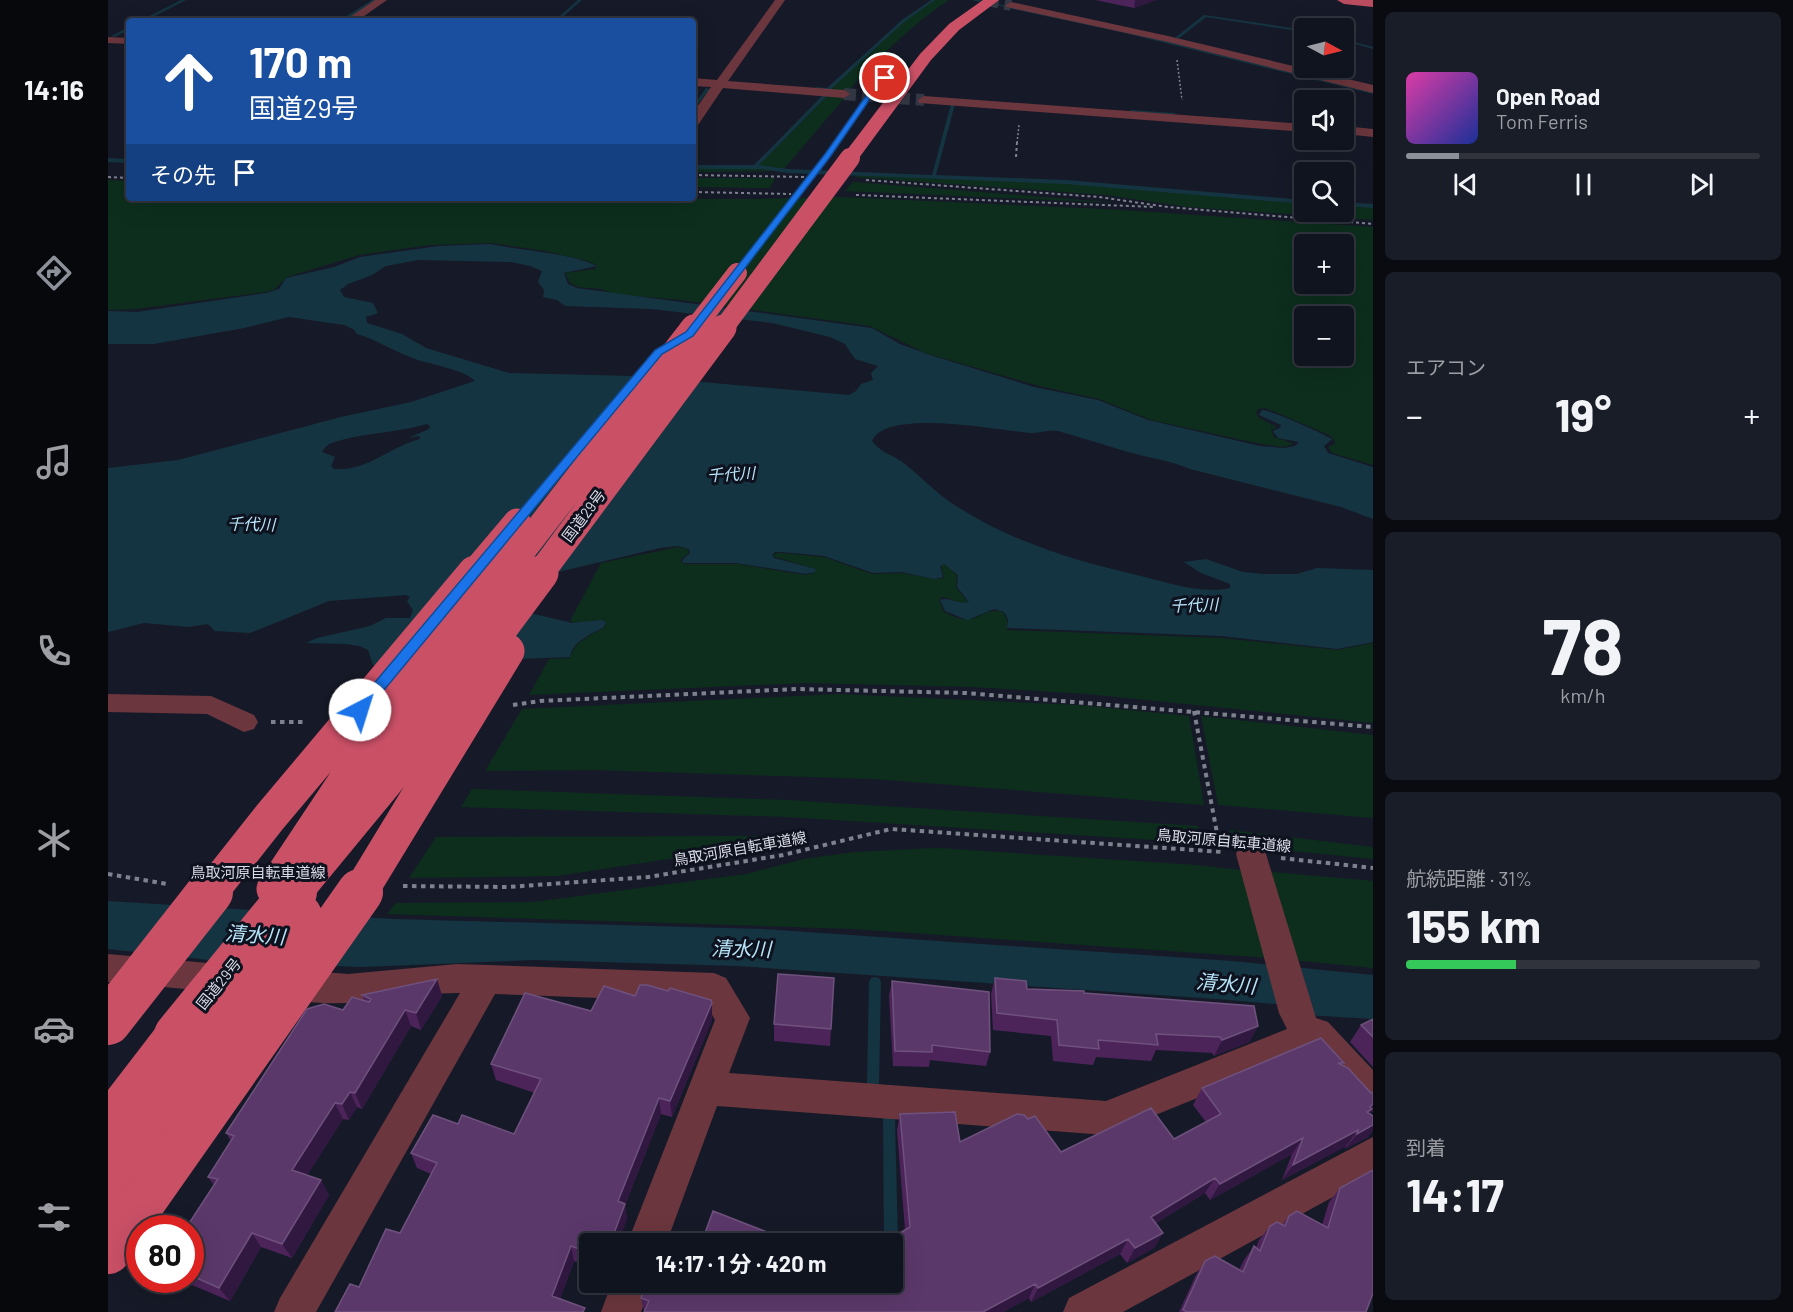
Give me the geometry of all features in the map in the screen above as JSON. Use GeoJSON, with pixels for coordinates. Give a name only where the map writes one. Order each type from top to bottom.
{"type":"FeatureCollection","features":[{"type":"Feature","properties":{"kind":"highway"},"geometry":{"type":"LineString","coordinates":[[901,62],[942,22],[972,0]]}},
{"type":"Feature","properties":{"kind":"highway","name":"国道29号"},"geometry":{"type":"LineString","coordinates":[[108,1128],[195,1042],[616,472],[838,157],[956,25],[992,0]]}},
{"type":"Feature","properties":{"kind":"highway","name":"国道29号"},"geometry":{"type":"LineString","coordinates":[[810,176],[838,157]]}},
{"type":"Feature","properties":{"kind":"highway","name":"国道29号"},"geometry":{"type":"LineString","coordinates":[[195,1042],[357,764],[748,259]]}},
{"type":"Feature","properties":{"kind":"highway"},"geometry":{"type":"LineString","coordinates":[[108,1022],[270,817],[659,352],[690,334]]}},
{"type":"Feature","properties":{"kind":"highway"},"geometry":{"type":"LineString","coordinates":[[108,1251],[358,895],[616,472]]}},
{"type":"Feature","properties":{"kind":"highway"},"geometry":{"type":"LineString","coordinates":[[108,1192],[195,1042]]}},
{"type":"Feature","properties":{"kind":"main road"},"geometry":{"type":"LineString","coordinates":[[1348,0],[1373,3]]}},
{"type":"Feature","properties":{"kind":"street"},"geometry":{"type":"LineString","coordinates":[[354,18],[382,0]]}},
{"type":"Feature","properties":{"kind":"street"},"geometry":{"type":"LineString","coordinates":[[696,118],[780,0]]}},
{"type":"Feature","properties":{"kind":"street"},"geometry":{"type":"LineString","coordinates":[[1011,5],[1181,42],[1373,89]]}},
{"type":"Feature","properties":{"kind":"street"},"geometry":{"type":"LineString","coordinates":[[108,40],[126,41]]}},
{"type":"Feature","properties":{"kind":"street"},"geometry":{"type":"LineString","coordinates":[[696,82],[844,94]]}},
{"type":"Feature","properties":{"kind":"street"},"geometry":{"type":"LineString","coordinates":[[924,100],[1294,127]]}},
{"type":"Feature","properties":{"kind":"street"},"geometry":{"type":"LineString","coordinates":[[1354,131],[1373,133]]}},
{"type":"Feature","properties":{"kind":"street"},"geometry":{"type":"LineString","coordinates":[[108,704],[211,705],[244,722]]}},
{"type":"Feature","properties":{"kind":"street"},"geometry":{"type":"LineString","coordinates":[[1251,854],[1302,1025],[1316,1034],[1373,1095]]}},
{"type":"Feature","properties":{"kind":"street"},"geometry":{"type":"LineString","coordinates":[[108,968],[348,989],[457,978],[485,981],[714,988],[733,1018],[650,1233]]}},
{"type":"Feature","properties":{"kind":"street"},"geometry":{"type":"LineString","coordinates":[[294,1312],[485,981]]}},
{"type":"Feature","properties":{"kind":"street"},"geometry":{"type":"LineString","coordinates":[[705,1088],[1106,1118],[1302,1025]]}},
{"type":"Feature","properties":{"kind":"street"},"geometry":{"type":"LineString","coordinates":[[1095,1310],[1373,1155]]}},
{"type":"Feature","properties":{"kind":"street"},"geometry":{"type":"LineString","coordinates":[[621,1312],[628,1293]]}},
{"type":"Feature","properties":{"kind":"path"},"geometry":{"type":"LineString","coordinates":[[1181,42],[1175,46],[1184,119]]}},
{"type":"Feature","properties":{"kind":"path"},"geometry":{"type":"LineString","coordinates":[[1016,157],[1021,107]]}},
{"type":"Feature","properties":{"kind":"path"},"geometry":{"type":"LineString","coordinates":[[696,175],[810,176]]}},
{"type":"Feature","properties":{"kind":"path"},"geometry":{"type":"LineString","coordinates":[[108,177],[126,177]]}},
{"type":"Feature","properties":{"kind":"path"},"geometry":{"type":"LineString","coordinates":[[863,179],[1099,197],[1168,207]]}},
{"type":"Feature","properties":{"kind":"path"},"geometry":{"type":"LineString","coordinates":[[696,192],[796,194]]}},
{"type":"Feature","properties":{"kind":"path"},"geometry":{"type":"LineString","coordinates":[[856,195],[1168,207],[1373,224]]}},
{"type":"Feature","properties":{"kind":"path"},"geometry":{"type":"LineString","coordinates":[[506,706],[540,701],[796,689],[966,693],[1373,728]]}},
{"type":"Feature","properties":{"kind":"path"},"geometry":{"type":"LineString","coordinates":[[1194,711],[1220,851]]}},
{"type":"Feature","properties":{"kind":"path"},"geometry":{"type":"LineString","coordinates":[[244,722],[316,722]]}},
{"type":"Feature","properties":{"kind":"path","name":"鳥取河原自転車道線"},"geometry":{"type":"LineString","coordinates":[[400,886],[508,887],[648,878],[783,855],[891,829],[1220,851],[1373,868]]}},
{"type":"Feature","properties":{"kind":"path","name":"鳥取河原自転車道線"},"geometry":{"type":"LineString","coordinates":[[108,874],[173,885]]}},
{"type":"Feature","properties":{"kind":"green space"},"geometry":{"type":"Polygon","coordinates":[[[934,0],[949,0],[909,31],[848,91],[828,90],[904,21],[934,0]]]}},
{"type":"Feature","properties":{"kind":"green space"},"geometry":{"type":"Polygon","coordinates":[[[829,94],[846,96],[783,170],[758,166],[829,94]]]}},
{"type":"Feature","properties":{"kind":"green space"},"geometry":{"type":"Polygon","coordinates":[[[696,168],[761,168],[783,171],[696,172],[696,168]]]}},
{"type":"Feature","properties":{"kind":"green space"},"geometry":{"type":"Polygon","coordinates":[[[857,174],[1077,183],[1294,201],[1294,214],[1188,207],[1106,195],[855,177],[857,174]]]}},
{"type":"Feature","properties":{"kind":"green space"},"geometry":{"type":"Polygon","coordinates":[[[696,178],[775,178],[770,188],[696,187],[696,178]]]}},
{"type":"Feature","properties":{"kind":"green space"},"geometry":{"type":"Polygon","coordinates":[[[108,180],[126,181],[126,201],[696,201],[696,199],[841,197],[1122,210],[1373,227],[1373,465],[1332,453],[1328,447],[1335,444],[1335,441],[1329,435],[1265,408],[1258,409],[1256,413],[1259,418],[1277,427],[1271,430],[1274,437],[1294,444],[1283,447],[1261,444],[1151,420],[1099,399],[1039,386],[925,353],[870,326],[681,300],[613,294],[601,289],[578,287],[570,283],[565,273],[595,269],[597,265],[545,251],[491,243],[430,245],[359,255],[287,277],[275,289],[136,309],[108,310],[108,180]]]}},
{"type":"Feature","properties":{"kind":"green space"},"geometry":{"type":"Polygon","coordinates":[[[853,182],[1120,203],[845,191],[853,182]]]}},
{"type":"Feature","properties":{"kind":"green space"},"geometry":{"type":"Polygon","coordinates":[[[1354,206],[1373,207],[1373,220],[1354,219],[1354,206]]]}},
{"type":"Feature","properties":{"kind":"green space"},"geometry":{"type":"Polygon","coordinates":[[[678,547],[688,549],[689,553],[681,559],[681,562],[685,564],[737,564],[806,575],[814,573],[816,569],[772,556],[782,553],[824,557],[872,574],[901,573],[935,579],[944,578],[941,566],[944,564],[957,575],[956,587],[968,602],[942,597],[939,600],[944,612],[956,617],[972,619],[988,612],[1003,612],[1007,619],[1007,630],[1221,638],[1338,650],[1373,643],[1373,723],[1087,694],[973,687],[806,683],[529,695],[549,659],[570,658],[579,643],[605,627],[606,622],[602,620],[579,623],[570,621],[601,563],[678,547]]]}},
{"type":"Feature","properties":{"kind":"green space"},"geometry":{"type":"Polygon","coordinates":[[[839,694],[1078,705],[1189,716],[1204,805],[874,779],[594,770],[485,771],[522,709],[839,694]]]}},
{"type":"Feature","properties":{"kind":"green space"},"geometry":{"type":"Polygon","coordinates":[[[1201,716],[1373,735],[1373,818],[1218,805],[1201,716]]]}},
{"type":"Feature","properties":{"kind":"green space"},"geometry":{"type":"Polygon","coordinates":[[[472,789],[788,800],[1198,826],[1202,843],[787,817],[461,807],[472,789]]]}},
{"type":"Feature","properties":{"kind":"green space"},"geometry":{"type":"Polygon","coordinates":[[[1230,830],[1373,847],[1373,859],[1231,845],[1230,830]]]}},
{"type":"Feature","properties":{"kind":"green space"},"geometry":{"type":"Polygon","coordinates":[[[770,836],[774,843],[557,876],[409,878],[436,837],[770,836]]]}},
{"type":"Feature","properties":{"kind":"green space"},"geometry":{"type":"Polygon","coordinates":[[[938,848],[1196,865],[1249,871],[1270,958],[854,929],[387,914],[396,903],[533,902],[746,874],[804,859],[854,852],[938,848]]]}},
{"type":"Feature","properties":{"kind":"green space"},"geometry":{"type":"Polygon","coordinates":[[[1263,871],[1373,881],[1373,968],[1293,960],[1263,871]]]}},
{"type":"Feature","properties":{"kind":"water"},"geometry":{"type":"Polygon","coordinates":[[[1003,7],[1082,21],[1294,71],[1294,75],[1125,33],[1003,7]]]}},
{"type":"Feature","properties":{"kind":"water"},"geometry":{"type":"Polygon","coordinates":[[[1308,78],[1322,78],[1373,90],[1373,94],[1308,78]]]}},
{"type":"Feature","properties":{"kind":"water","name":"千代川"},"geometry":{"type":"Polygon","coordinates":[[[490,244],[559,255],[597,266],[564,273],[568,284],[577,288],[872,328],[900,344],[930,355],[1034,387],[1098,400],[1148,420],[1260,446],[1284,448],[1295,446],[1299,442],[1278,438],[1273,431],[1281,425],[1259,415],[1262,410],[1297,422],[1332,439],[1324,446],[1328,453],[1373,467],[1373,519],[1341,507],[1190,469],[1058,431],[1031,433],[921,423],[899,425],[882,431],[872,441],[905,464],[943,497],[990,525],[1040,547],[1118,571],[1198,589],[1219,590],[1230,588],[1230,584],[1201,573],[1184,562],[1206,559],[1243,572],[1263,574],[1297,574],[1317,568],[1373,570],[1373,642],[1337,649],[1221,636],[1007,628],[1008,619],[1004,612],[994,609],[967,620],[945,611],[940,600],[969,602],[957,587],[958,575],[944,564],[940,566],[943,577],[934,579],[901,572],[873,573],[824,556],[782,552],[775,552],[772,555],[774,558],[816,569],[815,572],[806,574],[736,563],[685,563],[682,562],[690,553],[689,549],[678,546],[660,548],[507,584],[505,607],[572,623],[601,620],[606,622],[604,627],[578,642],[570,657],[373,665],[368,650],[359,646],[306,643],[317,638],[370,626],[386,618],[410,618],[413,610],[407,601],[410,597],[406,595],[329,601],[250,633],[215,631],[208,624],[189,627],[144,623],[108,632],[108,468],[178,460],[341,417],[411,402],[475,381],[457,371],[402,354],[357,334],[353,329],[344,325],[289,317],[244,328],[154,344],[108,344],[108,311],[137,312],[266,293],[279,289],[286,278],[334,267],[360,257],[439,246],[490,244]],[[418,260],[386,266],[340,290],[344,297],[373,303],[378,313],[366,317],[367,323],[402,334],[426,348],[509,373],[634,376],[849,395],[861,384],[873,380],[871,373],[878,366],[855,359],[845,344],[830,337],[772,323],[651,309],[565,306],[557,300],[543,297],[544,290],[538,282],[542,271],[530,266],[511,262],[418,260]],[[427,424],[343,440],[325,447],[322,452],[335,457],[331,466],[334,469],[357,467],[420,439],[419,436],[408,438],[429,429],[430,426],[427,424]]]}},
{"type":"Feature","properties":{"kind":"water","name":"清水川"},"geometry":{"type":"Polygon","coordinates":[[[108,901],[393,919],[763,929],[1232,961],[1373,975],[1373,1019],[1306,1015],[1286,1005],[1217,999],[738,966],[533,960],[362,967],[227,962],[108,949],[108,901]]]}},
{"type":"Feature","properties":{"kind":"building"},"geometry":{"type":"Polygon","coordinates":[[[778,974],[834,978],[831,1029],[774,1024],[778,974]]]}},
{"type":"Feature","properties":{"kind":"building"},"geometry":{"type":"Polygon","coordinates":[[[995,978],[1026,981],[1027,989],[1084,991],[1084,993],[1254,1006],[1258,1026],[1222,1040],[1220,1037],[1156,1034],[1158,1045],[1098,1040],[1099,1049],[1059,1045],[1057,1020],[997,1013],[995,978]]]}},
{"type":"Feature","properties":{"kind":"building"},"geometry":{"type":"Polygon","coordinates":[[[437,979],[416,1013],[405,1010],[355,1093],[350,1092],[342,1104],[335,1103],[292,1170],[321,1180],[282,1244],[252,1233],[219,1288],[204,1281],[204,1215],[194,1215],[218,1179],[208,1177],[234,1136],[226,1133],[307,1009],[324,1004],[343,1010],[352,997],[369,1002],[371,999],[362,995],[437,979]]]}},
{"type":"Feature","properties":{"kind":"building"},"geometry":{"type":"Polygon","coordinates":[[[892,981],[989,992],[990,1052],[932,1045],[932,1052],[895,1051],[892,981]]]}},
{"type":"Feature","properties":{"kind":"building"},"geometry":{"type":"Polygon","coordinates":[[[640,985],[647,985],[668,991],[670,988],[711,1000],[712,1003],[670,1101],[659,1098],[618,1201],[625,1204],[614,1233],[579,1233],[579,1249],[571,1246],[552,1296],[585,1308],[583,1312],[335,1312],[350,1284],[359,1287],[386,1229],[400,1233],[437,1163],[411,1153],[433,1115],[458,1124],[462,1115],[514,1134],[541,1079],[491,1064],[525,993],[591,1011],[604,986],[635,996],[640,985]]]}},
{"type":"Feature","properties":{"kind":"building"},"geometry":{"type":"Polygon","coordinates":[[[1373,1019],[1373,1037],[1361,1025],[1373,1019]]]}},
{"type":"Feature","properties":{"kind":"building"},"geometry":{"type":"Polygon","coordinates":[[[1321,1038],[1344,1063],[1338,1063],[1348,1068],[1373,1093],[1373,1104],[1370,1107],[1372,1109],[1367,1112],[1373,1116],[1373,1125],[1357,1134],[1358,1130],[1293,1165],[1303,1138],[1220,1184],[1215,1178],[1151,1217],[1163,1233],[1135,1248],[1128,1239],[1038,1288],[1035,1284],[983,1312],[644,1312],[649,1301],[641,1298],[643,1293],[903,1293],[903,1240],[905,1239],[903,1233],[900,1233],[910,1227],[900,1114],[955,1112],[960,1142],[1017,1114],[1024,1115],[1028,1119],[1035,1116],[1061,1152],[1151,1108],[1174,1139],[1221,1114],[1202,1088],[1321,1038]]]}},
{"type":"Feature","properties":{"kind":"building"},"geometry":{"type":"Polygon","coordinates":[[[1373,1170],[1373,1293],[1366,1312],[1187,1312],[1183,1310],[1205,1261],[1215,1256],[1243,1272],[1254,1246],[1260,1251],[1270,1226],[1277,1222],[1285,1226],[1289,1216],[1297,1211],[1328,1228],[1340,1188],[1373,1170]]]}},
{"type":"Feature","properties":{"kind":"building"},"geometry":{"type":"Polygon","coordinates":[[[713,1211],[769,1233],[705,1233],[713,1211]]]}},
{"type":"Feature","properties":{"kind":"waterway"},"geometry":{"type":"LineString","coordinates":[[148,18],[184,0]]}},
{"type":"Feature","properties":{"kind":"waterway"},"geometry":{"type":"LineString","coordinates":[[346,18],[375,0]]}},
{"type":"Feature","properties":{"kind":"waterway"},"geometry":{"type":"LineString","coordinates":[[559,18],[580,0]]}},
{"type":"Feature","properties":{"kind":"waterway"},"geometry":{"type":"LineString","coordinates":[[816,88],[828,89],[903,21],[933,0]]}},
{"type":"Feature","properties":{"kind":"waterway"},"geometry":{"type":"LineString","coordinates":[[973,0],[1014,8]]}},
{"type":"Feature","properties":{"kind":"waterway"},"geometry":{"type":"LineString","coordinates":[[1177,38],[1205,16]]}},
{"type":"Feature","properties":{"kind":"waterway"},"geometry":{"type":"LineString","coordinates":[[1208,16],[1294,29]]}},
{"type":"Feature","properties":{"kind":"waterway"},"geometry":{"type":"LineString","coordinates":[[113,36],[126,30]]}},
{"type":"Feature","properties":{"kind":"waterway"},"geometry":{"type":"LineString","coordinates":[[1354,43],[1373,48]]}},
{"type":"Feature","properties":{"kind":"waterway"},"geometry":{"type":"LineString","coordinates":[[696,105],[708,89]]}},
{"type":"Feature","properties":{"kind":"waterway"},"geometry":{"type":"LineString","coordinates":[[755,167],[827,94]]}},
{"type":"Feature","properties":{"kind":"waterway"},"geometry":{"type":"LineString","coordinates":[[934,175],[953,104]]}},
{"type":"Feature","properties":{"kind":"waterway"},"geometry":{"type":"LineString","coordinates":[[1131,111],[1174,114]]}},
{"type":"Feature","properties":{"kind":"waterway"},"geometry":{"type":"LineString","coordinates":[[108,160],[126,161]]}},
{"type":"Feature","properties":{"kind":"waterway"},"geometry":{"type":"LineString","coordinates":[[696,167],[755,167]]}},
{"type":"Feature","properties":{"kind":"waterway"},"geometry":{"type":"LineString","coordinates":[[755,167],[788,171],[1066,182],[1294,201]]}},
{"type":"Feature","properties":{"kind":"waterway"},"geometry":{"type":"LineString","coordinates":[[1354,205],[1373,206]]}},
{"type":"Feature","properties":{"kind":"waterway"},"geometry":{"type":"LineString","coordinates":[[873,1084],[875,982]]}},
{"type":"Feature","properties":{"kind":"waterway"},"geometry":{"type":"LineString","coordinates":[[889,1119],[891,1233]]}},
{"type":"Feature","properties":{"kind":"tunnel"},"geometry":{"type":"LineString","coordinates":[[987,0],[1011,5]]}},
{"type":"Feature","properties":{"kind":"tunnel"},"geometry":{"type":"LineString","coordinates":[[844,94],[924,100]]}},
{"type":"Feature","properties":{"kind":"route"},"geometry":{"type":"LineString","coordinates":[[360,710],[659,352],[690,334],[885,78]]}}]}
